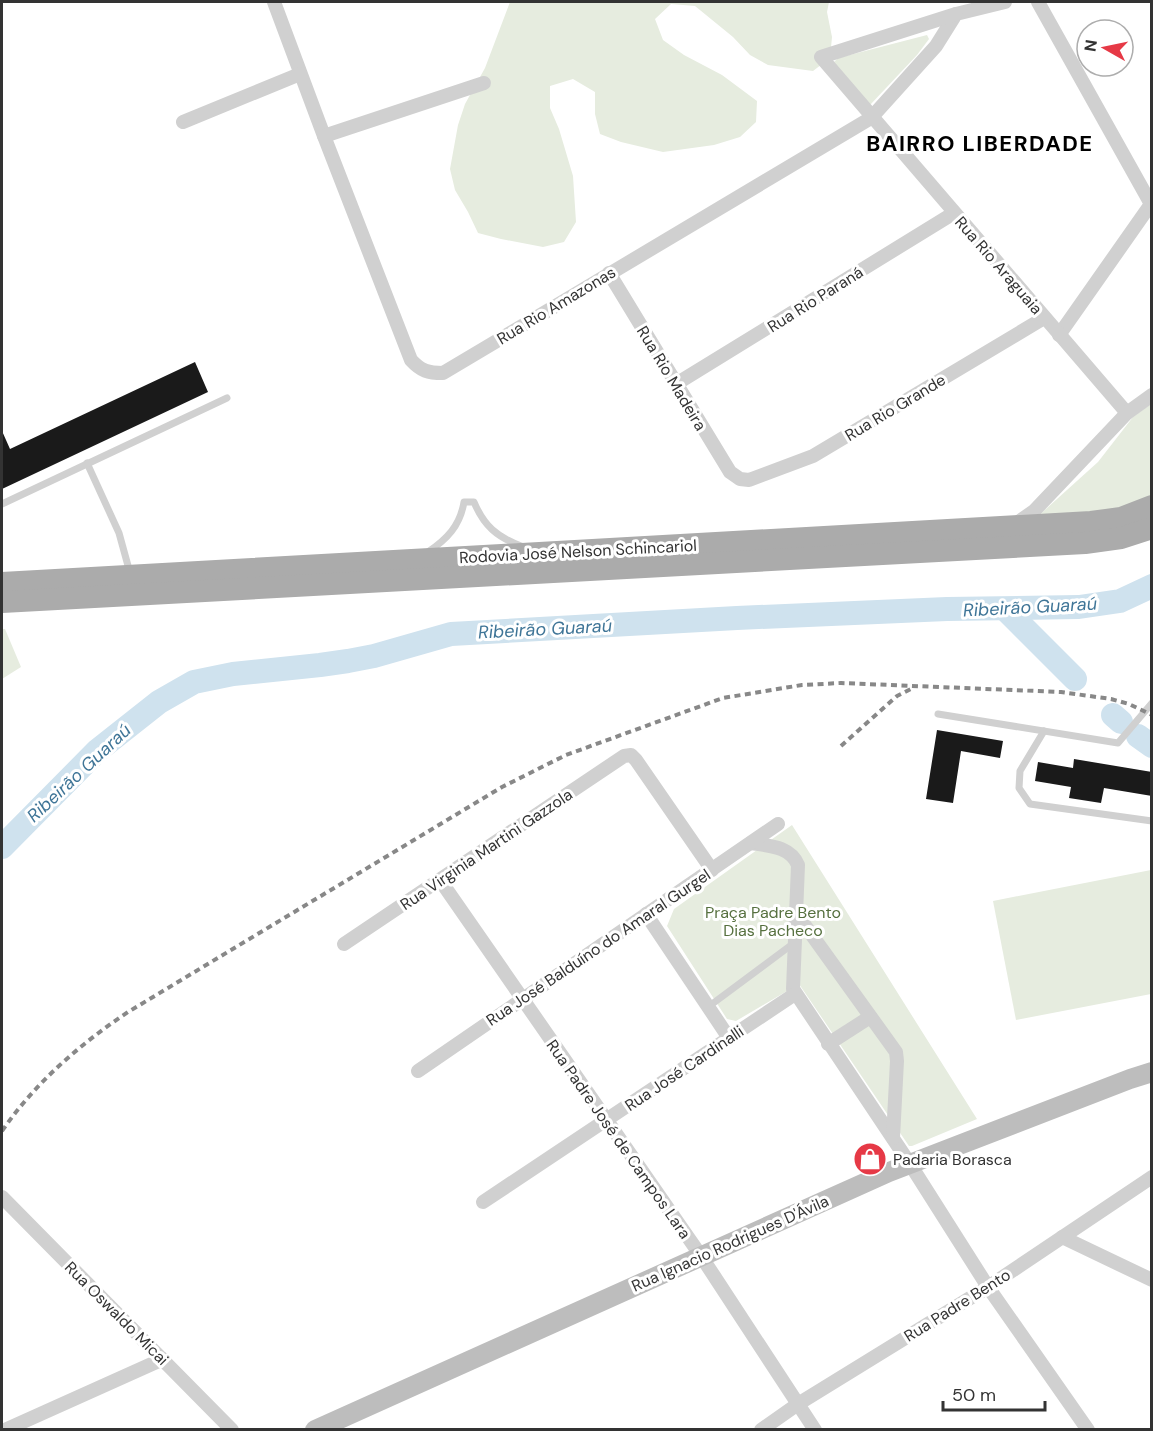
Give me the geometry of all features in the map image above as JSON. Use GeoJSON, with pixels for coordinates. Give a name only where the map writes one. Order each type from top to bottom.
{"type":"FeatureCollection","features":[{"type":"Feature","properties":{"kind":"main road","name":"Rodovia José Nelson Schincariol"},"geometry":{"type":"LineString","coordinates":[[2,583],[1091,522],[1121,518],[1152,506]]}},
{"type":"Feature","properties":{"kind":"main road","name":"Rodovia José Nelson Schincariol"},"geometry":{"type":"LineString","coordinates":[[2,602],[1085,543],[1121,538],[1152,528]]}},
{"type":"Feature","properties":{"kind":"street","name":"Rua Rio Amazonas"},"geometry":{"type":"LineString","coordinates":[[274,2],[411,360],[420,370],[432,373],[443,373],[871,118],[936,46],[956,14]]}},
{"type":"Feature","properties":{"kind":"street"},"geometry":{"type":"LineString","coordinates":[[956,14],[1005,2]]}},
{"type":"Feature","properties":{"kind":"street"},"geometry":{"type":"LineString","coordinates":[[1038,2],[1151,204],[1059,335]]}},
{"type":"Feature","properties":{"kind":"street","name":"Rua Rio Araguaia"},"geometry":{"type":"LineString","coordinates":[[956,14],[821,57],[1126,413]]}},
{"type":"Feature","properties":{"kind":"street"},"geometry":{"type":"LineString","coordinates":[[183,122],[300,74]]}},
{"type":"Feature","properties":{"kind":"street"},"geometry":{"type":"LineString","coordinates":[[324,136],[484,83]]}},
{"type":"Feature","properties":{"kind":"street","name":"Rua Rio Paraná"},"geometry":{"type":"LineString","coordinates":[[676,384],[954,213]]}},
{"type":"Feature","properties":{"kind":"street","name":"Rua Rio Madeira"},"geometry":{"type":"LineString","coordinates":[[609,273],[730,472],[740,478]]}},
{"type":"Feature","properties":{"kind":"street","name":"Rua Rio Grande"},"geometry":{"type":"LineString","coordinates":[[740,478],[749,480],[813,456],[1044,318]]}},
{"type":"Feature","properties":{"kind":"street"},"geometry":{"type":"LineString","coordinates":[[1011,527],[1034,512],[1126,413],[1152,395]]}},
{"type":"Feature","properties":{"kind":"street","name":"Rua Virginia Martini Gazzola"},"geometry":{"type":"LineString","coordinates":[[344,945],[621,757],[628,755],[636,759],[712,870]]}},
{"type":"Feature","properties":{"kind":"street","name":"Rua José Balduíno do Amaral Gurgel"},"geometry":{"type":"LineString","coordinates":[[418,1071],[778,824]]}},
{"type":"Feature","properties":{"kind":"street"},"geometry":{"type":"LineString","coordinates":[[751,843],[787,850],[798,865],[794,943],[793,989],[795,994],[893,1138],[988,1287],[1088,1430]]}},
{"type":"Feature","properties":{"kind":"street","name":"Rua Padre José de Campos Lara"},"geometry":{"type":"LineString","coordinates":[[440,880],[701,1256],[815,1430]]}},
{"type":"Feature","properties":{"kind":"street"},"geometry":{"type":"LineString","coordinates":[[796,913],[896,1052],[893,1138]]}},
{"type":"Feature","properties":{"kind":"street"},"geometry":{"type":"LineString","coordinates":[[646,914],[729,1038]]}},
{"type":"Feature","properties":{"kind":"street","name":"Rua José Cardinalli"},"geometry":{"type":"LineString","coordinates":[[483,1202],[795,994]]}},
{"type":"Feature","properties":{"kind":"street"},"geometry":{"type":"LineString","coordinates":[[828,1044],[870,1017]]}},
{"type":"Feature","properties":{"kind":"street","name":"Rua Ignacio Rodrigues D'Ávila"},"geometry":{"type":"LineString","coordinates":[[315,1430],[910,1164],[1152,1072]]}},
{"type":"Feature","properties":{"kind":"street","name":"Rua Padre Bento"},"geometry":{"type":"LineString","coordinates":[[761,1430],[798,1404],[988,1287],[1152,1177]]}},
{"type":"Feature","properties":{"kind":"street","name":"Rua Oswaldo Micai"},"geometry":{"type":"LineString","coordinates":[[2,1197],[232,1430]]}},
{"type":"Feature","properties":{"kind":"street"},"geometry":{"type":"LineString","coordinates":[[1062,1237],[1152,1280]]}},
{"type":"Feature","properties":{"kind":"street"},"geometry":{"type":"LineString","coordinates":[[5,1430],[163,1359]]}},
{"type":"Feature","properties":{"kind":"lane"},"geometry":{"type":"LineString","coordinates":[[2,504],[227,398]]}},
{"type":"Feature","properties":{"kind":"lane"},"geometry":{"type":"LineString","coordinates":[[87,464],[119,533],[130,576]]}},
{"type":"Feature","properties":{"kind":"lane"},"geometry":{"type":"LineString","coordinates":[[416,560],[452,531],[460,518],[464,502],[474,502],[485,524],[497,535],[541,553]]}},
{"type":"Feature","properties":{"kind":"lane"},"geometry":{"type":"LineString","coordinates":[[938,714],[1118,743],[1152,704]]}},
{"type":"Feature","properties":{"kind":"lane"},"geometry":{"type":"LineString","coordinates":[[1044,731],[1020,771],[1019,788],[1030,804],[1152,821]]}},
{"type":"Feature","properties":{"kind":"lane"},"geometry":{"type":"LineString","coordinates":[[708,1007],[794,943]]}},
{"type":"Feature","properties":{"kind":"green space"},"geometry":{"type":"Polygon","coordinates":[[[510,2],[829,2],[827,12],[832,37],[830,58],[813,71],[768,65],[750,55],[733,37],[695,6],[671,4],[655,19],[663,40],[684,55],[722,75],[757,101],[756,122],[740,137],[714,145],[663,152],[621,142],[600,134],[595,114],[595,92],[573,79],[550,86],[550,108],[573,176],[576,222],[564,242],[543,247],[478,233],[455,190],[450,169],[458,125],[465,104],[485,68],[510,2]]]}},
{"type":"Feature","properties":{"kind":"green space"},"geometry":{"type":"Polygon","coordinates":[[[927,35],[929,39],[917,55],[870,105],[833,63],[838,58],[927,35]]]}},
{"type":"Feature","properties":{"kind":"green space"},"geometry":{"type":"Polygon","coordinates":[[[1151,404],[1151,496],[1118,511],[1036,518],[1098,462],[1133,417],[1151,404]]]}},
{"type":"Feature","properties":{"kind":"green space"},"geometry":{"type":"Polygon","coordinates":[[[2,629],[5,629],[21,667],[2,679],[2,629]]]}},
{"type":"Feature","properties":{"kind":"green space","name":"Praça Padre Bento Dias Pacheco"},"geometry":{"type":"Polygon","coordinates":[[[792,825],[977,1119],[909,1146],[799,984],[736,1021],[727,1019],[667,926],[674,909],[792,825]]]}},
{"type":"Feature","properties":{"kind":"green space"},"geometry":{"type":"Polygon","coordinates":[[[1151,870],[1151,994],[1016,1020],[993,901],[1151,870]]]}},
{"type":"Feature","properties":{"kind":"building"},"geometry":{"type":"Polygon","coordinates":[[[195,362],[208,392],[2,489],[2,431],[10,449],[195,362]]]}},
{"type":"Feature","properties":{"kind":"building"},"geometry":{"type":"Polygon","coordinates":[[[937,730],[1003,741],[1000,758],[961,751],[953,803],[926,799],[937,730]]]}},
{"type":"Feature","properties":{"kind":"building"},"geometry":{"type":"Polygon","coordinates":[[[1074,759],[1152,772],[1152,796],[1104,788],[1101,803],[1069,798],[1071,787],[1035,781],[1038,762],[1073,768],[1074,759]]]}},
{"type":"Feature","properties":{"kind":"waterway","name":"Ribeirão Guaraú"},"geometry":{"type":"LineString","coordinates":[[2,847],[97,751],[159,702],[194,682],[233,674],[348,661],[451,634],[737,618],[947,609],[1079,607],[1120,601],[1152,586]]}},
{"type":"Feature","properties":{"kind":"waterway"},"geometry":{"type":"LineString","coordinates":[[1005,609],[1075,679]]}},
{"type":"Feature","properties":{"kind":"waterway"},"geometry":{"type":"LineString","coordinates":[[1113,715],[1121,722]]}},
{"type":"Feature","properties":{"kind":"waterway"},"geometry":{"type":"LineString","coordinates":[[1138,736],[1152,746]]}},
{"type":"Feature","properties":{"kind":"railway"},"geometry":{"type":"LineString","coordinates":[[2,1131],[29,1096],[59,1066],[128,1012],[502,787],[566,755],[723,698],[802,685],[841,683],[1061,692],[1111,699],[1129,704],[1152,715]]}},
{"type":"Feature","properties":{"kind":"railway"},"geometry":{"type":"LineString","coordinates":[[841,746],[897,696],[913,688]]}},
{"type":"Feature","properties":{"kind":"place","name":"Padaria Borasca"},"geometry":{"type":"Point","coordinates":[870,1159]}},
{"type":"Feature","properties":{"kind":"district","name":"BAIRRO LIBERDADE"},"geometry":{"type":"Point","coordinates":[980,143]}}]}
